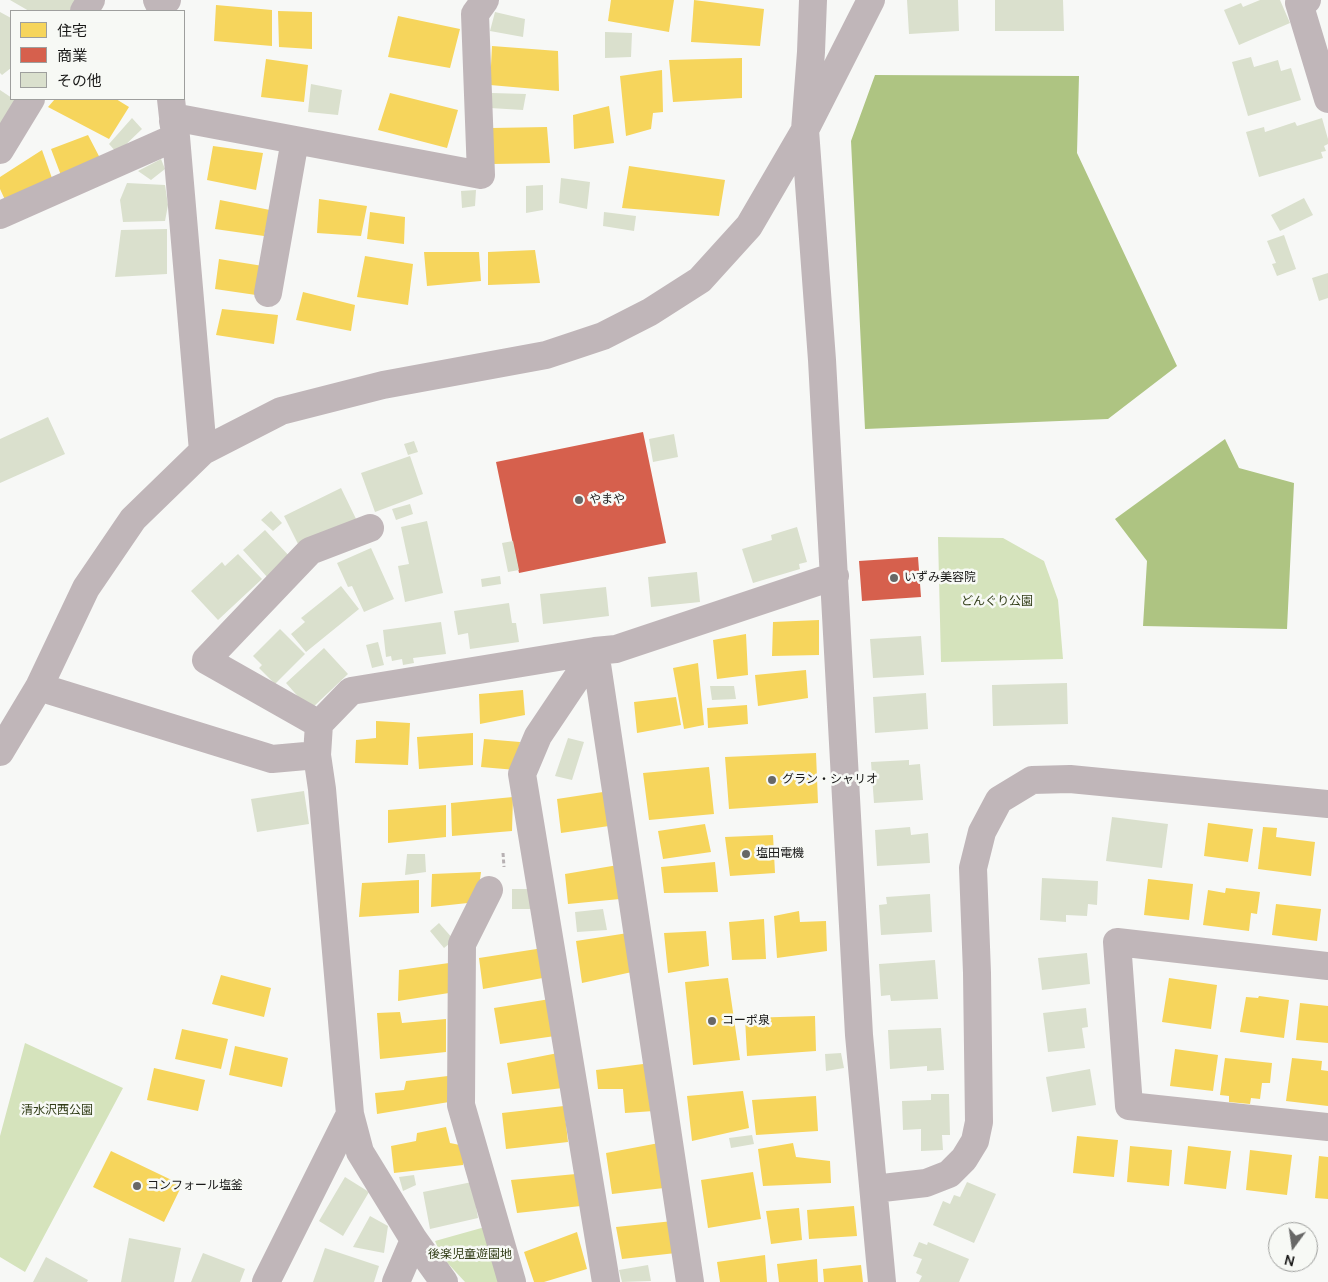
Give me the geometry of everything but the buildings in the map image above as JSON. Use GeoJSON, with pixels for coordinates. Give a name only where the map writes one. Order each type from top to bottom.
{"type":"FeatureCollection","features":[{"type":"Feature","properties":{"kind":"street"},"geometry":{"type":"LineString","coordinates":[[0,215],[173,118],[481,175],[475,14],[485,0]]}},
{"type":"Feature","properties":{"kind":"street"},"geometry":{"type":"LineString","coordinates":[[813,0],[805,130],[822,360],[835,576],[858,1035],[882,1282]]}},
{"type":"Feature","properties":{"kind":"street"},"geometry":{"type":"LineString","coordinates":[[0,752],[39,688],[86,588],[133,519],[203,451],[281,411],[383,385],[546,356],[603,336],[650,312],[700,280],[749,226],[805,130],[872,0]]}},
{"type":"Feature","properties":{"kind":"street"},"geometry":{"type":"LineString","coordinates":[[1307,0],[1298,3],[1328,99]]}},
{"type":"Feature","properties":{"kind":"street"},"geometry":{"type":"LineString","coordinates":[[0,150],[30,100]]}},
{"type":"Feature","properties":{"kind":"street"},"geometry":{"type":"LineString","coordinates":[[173,118],[203,451]]}},
{"type":"Feature","properties":{"kind":"street"},"geometry":{"type":"LineString","coordinates":[[268,293],[295,140]]}},
{"type":"Feature","properties":{"kind":"street"},"geometry":{"type":"LineString","coordinates":[[319,724],[206,660],[310,551],[370,528]]}},
{"type":"Feature","properties":{"kind":"street"},"geometry":{"type":"LineString","coordinates":[[444,1282],[414,1240],[360,1152],[350,1114],[322,789],[316,755],[319,724],[351,691],[616,649],[835,576]]}},
{"type":"Feature","properties":{"kind":"street"},"geometry":{"type":"LineString","coordinates":[[595,651],[538,736],[522,774],[606,1282]]}},
{"type":"Feature","properties":{"kind":"street"},"geometry":{"type":"LineString","coordinates":[[595,651],[690,1282]]}},
{"type":"Feature","properties":{"kind":"street"},"geometry":{"type":"LineString","coordinates":[[39,688],[272,759],[316,755]]}},
{"type":"Feature","properties":{"kind":"street"},"geometry":{"type":"LineString","coordinates":[[874,1189],[926,1183],[949,1174],[964,1159],[975,1141],[979,1122],[977,973],[973,868],[982,832],[999,800],[1032,780],[1070,779],[1328,804]]}},
{"type":"Feature","properties":{"kind":"street"},"geometry":{"type":"LineString","coordinates":[[489,890],[462,944],[461,1105],[512,1282]]}},
{"type":"Feature","properties":{"kind":"street"},"geometry":{"type":"LineString","coordinates":[[1328,966],[1117,942],[1129,1106],[1328,1127]]}},
{"type":"Feature","properties":{"kind":"street"},"geometry":{"type":"LineString","coordinates":[[266,1282],[350,1114]]}},
{"type":"Feature","properties":{"kind":"street"},"geometry":{"type":"LineString","coordinates":[[396,1282],[414,1240]]}},
{"type":"Feature","properties":{"kind":"green space","name":"どんぐり公園"},"geometry":{"type":"Polygon","coordinates":[[[938,537],[1003,538],[1044,561],[1058,600],[1063,659],[941,662],[938,537]]]}},
{"type":"Feature","properties":{"kind":"green space","name":"清水沢西公園"},"geometry":{"type":"Polygon","coordinates":[[[25,1043],[123,1088],[25,1272],[0,1257],[0,1136],[25,1043]]]}},
{"type":"Feature","properties":{"kind":"green space","name":"後楽児童遊園地"},"geometry":{"type":"Polygon","coordinates":[[[485,1227],[503,1282],[465,1282],[442,1257],[435,1241],[485,1227]]]}},
{"type":"Feature","properties":{"kind":"shaded area"},"geometry":{"type":"Polygon","coordinates":[[[875,75],[1079,76],[1077,153],[1177,366],[1108,419],[865,429],[851,141],[875,75]]]}},
{"type":"Feature","properties":{"kind":"shaded area"},"geometry":{"type":"Polygon","coordinates":[[[1225,439],[1239,468],[1294,483],[1287,629],[1143,626],[1147,561],[1115,519],[1225,439]]]}},
{"type":"Feature","properties":{"kind":"place","name":"やまや"},"geometry":{"type":"Point","coordinates":[579,500]}},
{"type":"Feature","properties":{"kind":"place","name":"いずみ美容院"},"geometry":{"type":"Point","coordinates":[894,578]}},
{"type":"Feature","properties":{"kind":"place","name":"グラン・シャリオ"},"geometry":{"type":"Point","coordinates":[772,780]}},
{"type":"Feature","properties":{"kind":"place","name":"塩田電機"},"geometry":{"type":"Point","coordinates":[746,854]}},
{"type":"Feature","properties":{"kind":"place","name":"コーポ泉"},"geometry":{"type":"Point","coordinates":[712,1021]}},
{"type":"Feature","properties":{"kind":"place","name":"コンフォール塩釜"},"geometry":{"type":"Point","coordinates":[137,1186]}}]}
